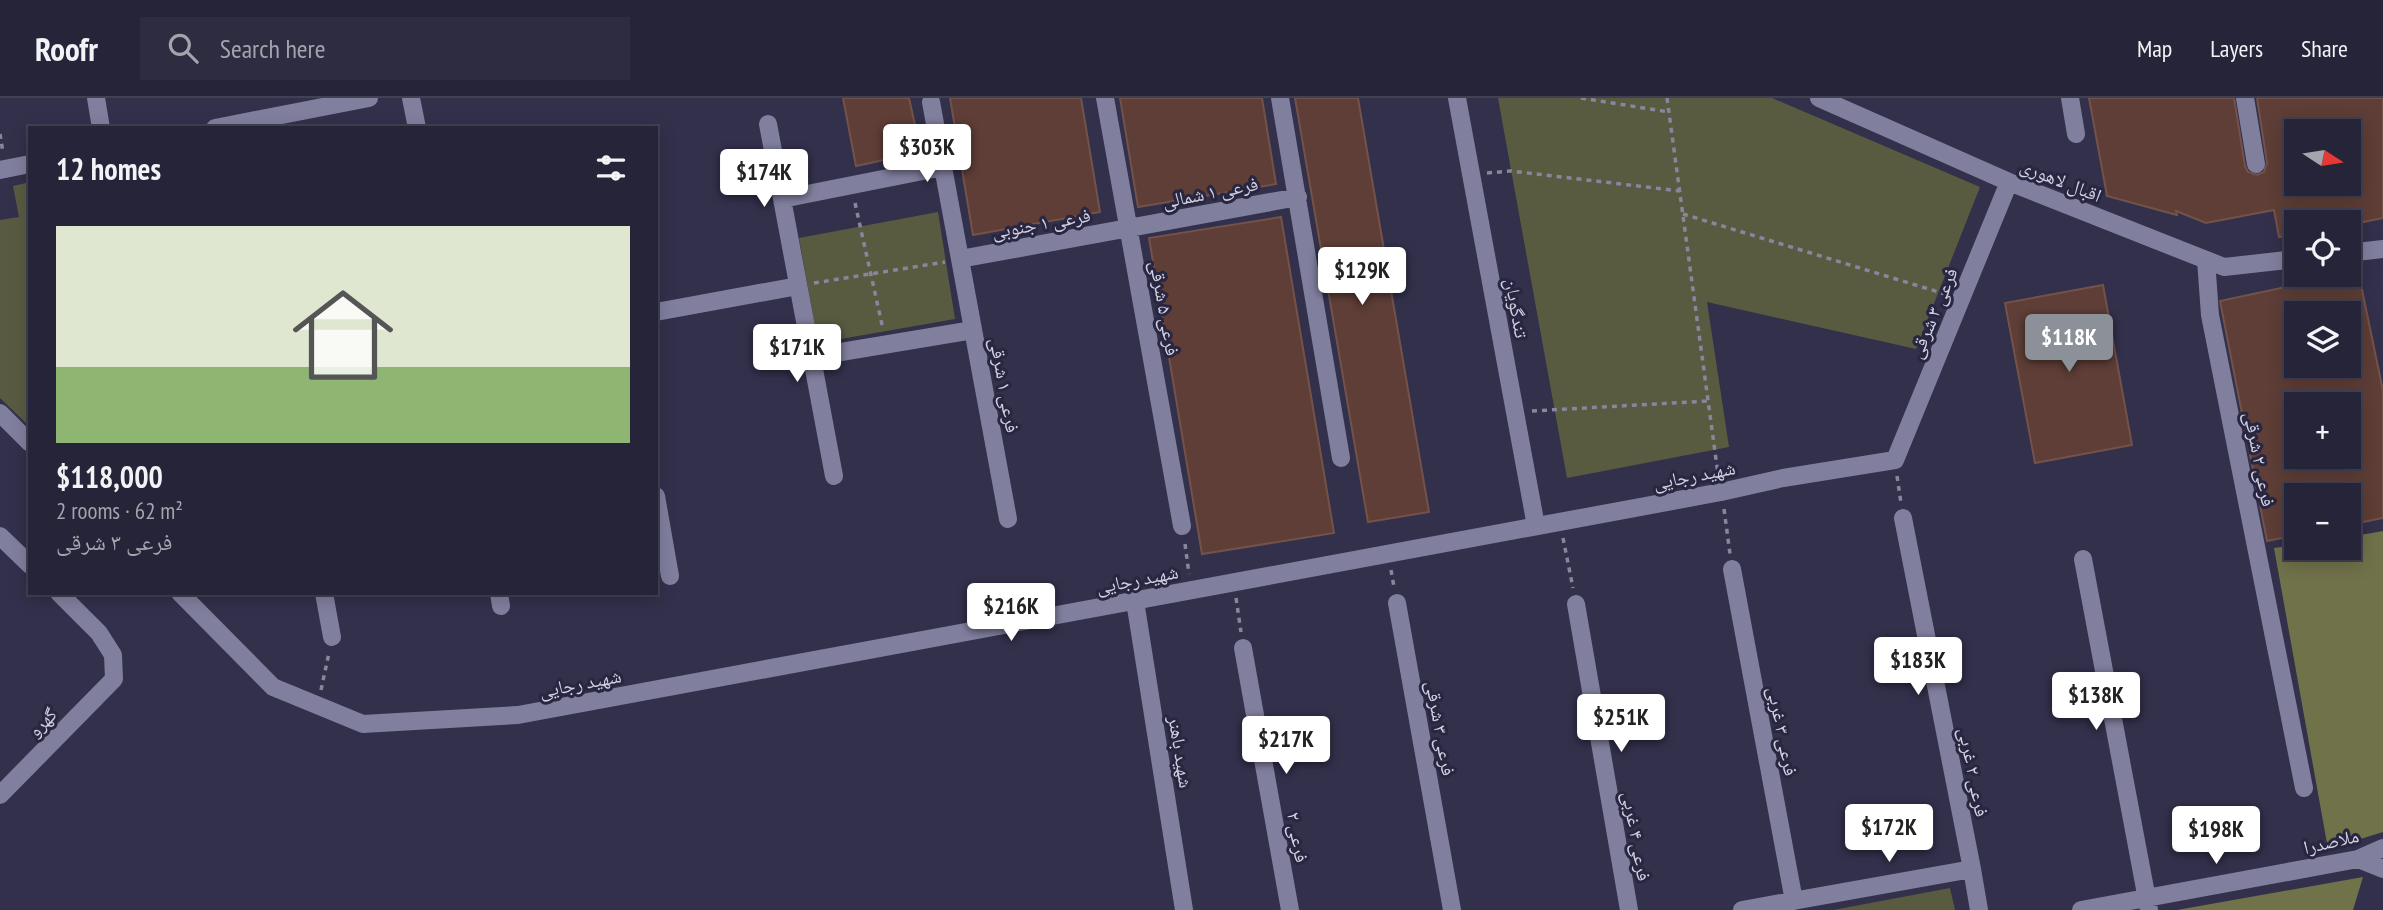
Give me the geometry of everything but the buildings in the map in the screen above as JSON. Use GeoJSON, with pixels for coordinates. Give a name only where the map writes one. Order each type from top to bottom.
{"type":"FeatureCollection","features":[{"type":"Feature","properties":{"kind":"street"},"geometry":{"type":"LineString","coordinates":[[96,98],[101,126]]}},
{"type":"Feature","properties":{"kind":"street"},"geometry":{"type":"LineString","coordinates":[[225,126],[369,98]]}},
{"type":"Feature","properties":{"kind":"street"},"geometry":{"type":"LineString","coordinates":[[411,98],[417,126]]}},
{"type":"Feature","properties":{"kind":"street","name":"فرعی ۵ شرقی"},"geometry":{"type":"LineString","coordinates":[[1105,98],[1182,526]]}},
{"type":"Feature","properties":{"kind":"street"},"geometry":{"type":"LineString","coordinates":[[1280,98],[1341,458]]}},
{"type":"Feature","properties":{"kind":"street","name":"تندگویان"},"geometry":{"type":"LineString","coordinates":[[1457,98],[1535,526]]}},
{"type":"Feature","properties":{"kind":"street","name":"اقبال لاهوری"},"geometry":{"type":"LineString","coordinates":[[1819,98],[2009,182],[2224,267],[2284,260]]}},
{"type":"Feature","properties":{"kind":"street"},"geometry":{"type":"LineString","coordinates":[[2070,98],[2076,134]]}},
{"type":"Feature","properties":{"kind":"street"},"geometry":{"type":"LineString","coordinates":[[2245,98],[2256,164]]}},
{"type":"Feature","properties":{"kind":"street","name":"فرعی ۱ شرقی"},"geometry":{"type":"LineString","coordinates":[[931,102],[1008,519]]}},
{"type":"Feature","properties":{"kind":"street"},"geometry":{"type":"LineString","coordinates":[[768,124],[834,476]]}},
{"type":"Feature","properties":{"kind":"street"},"geometry":{"type":"LineString","coordinates":[[0,170],[28,164]]}},
{"type":"Feature","properties":{"kind":"street"},"geometry":{"type":"LineString","coordinates":[[782,199],[943,167]]}},
{"type":"Feature","properties":{"kind":"street","name":"فرعی ۳ شرقی"},"geometry":{"type":"LineString","coordinates":[[1895,460],[2009,182]]}},
{"type":"Feature","properties":{"kind":"street","name":"فرعی ۱ شمالی"},"geometry":{"type":"LineString","coordinates":[[1130,229],[1298,197]]}},
{"type":"Feature","properties":{"kind":"street","name":"فرعی ۱ جنوبی"},"geometry":{"type":"LineString","coordinates":[[960,259],[1130,229]]}},
{"type":"Feature","properties":{"kind":"street"},"geometry":{"type":"LineString","coordinates":[[2361,252],[2383,250]]}},
{"type":"Feature","properties":{"kind":"street","name":"فرعی ۲ شرقی"},"geometry":{"type":"LineString","coordinates":[[2206,260],[2210,315],[2304,788]]}},
{"type":"Feature","properties":{"kind":"street"},"geometry":{"type":"LineString","coordinates":[[658,312],[798,286]]}},
{"type":"Feature","properties":{"kind":"street"},"geometry":{"type":"LineString","coordinates":[[811,357],[973,330]]}},
{"type":"Feature","properties":{"kind":"street"},"geometry":{"type":"LineString","coordinates":[[0,413],[28,441]]}},
{"type":"Feature","properties":{"kind":"street","name":"شهید رجایی"},"geometry":{"type":"LineString","coordinates":[[182,595],[273,687],[363,724],[518,715],[1721,492],[1783,478],[1895,460]]}},
{"type":"Feature","properties":{"kind":"street"},"geometry":{"type":"LineString","coordinates":[[658,507],[670,576]]}},
{"type":"Feature","properties":{"kind":"street","name":"فرعی ۲ غربی"},"geometry":{"type":"LineString","coordinates":[[1903,518],[1972,869]]}},
{"type":"Feature","properties":{"kind":"street"},"geometry":{"type":"LineString","coordinates":[[0,536],[28,563]]}},
{"type":"Feature","properties":{"kind":"street"},"geometry":{"type":"LineString","coordinates":[[2084,559],[2148,904]]}},
{"type":"Feature","properties":{"kind":"street","name":"فرعی ۳ غربی"},"geometry":{"type":"LineString","coordinates":[[1732,569],[1794,901]]}},
{"type":"Feature","properties":{"kind":"street","name":"گهرو"},"geometry":{"type":"LineString","coordinates":[[0,795],[114,679],[113,655],[99,633],[61,595]]}},
{"type":"Feature","properties":{"kind":"street"},"geometry":{"type":"LineString","coordinates":[[324,595],[332,637]]}},
{"type":"Feature","properties":{"kind":"street","name":"شهید باهنر"},"geometry":{"type":"LineString","coordinates":[[1135,601],[1184,910]]}},
{"type":"Feature","properties":{"kind":"street","name":"فرعی ۳ شرقی"},"geometry":{"type":"LineString","coordinates":[[1397,603],[1452,910]]}},
{"type":"Feature","properties":{"kind":"street","name":"فرعی ۴ غربی"},"geometry":{"type":"LineString","coordinates":[[1576,604],[1629,910]]}},
{"type":"Feature","properties":{"kind":"street","name":"فرعی ۲"},"geometry":{"type":"LineString","coordinates":[[1243,648],[1290,910]]}},
{"type":"Feature","properties":{"kind":"street","name":"ملاصدرا"},"geometry":{"type":"LineString","coordinates":[[2081,910],[2148,904],[2358,859],[2383,848]]}},
{"type":"Feature","properties":{"kind":"street"},"geometry":{"type":"LineString","coordinates":[[2358,859],[2383,869]]}},
{"type":"Feature","properties":{"kind":"street"},"geometry":{"type":"LineString","coordinates":[[1742,910],[1972,869],[1979,910]]}},
{"type":"Feature","properties":{"kind":"path"},"geometry":{"type":"LineString","coordinates":[[1581,98],[1669,112]]}},
{"type":"Feature","properties":{"kind":"path"},"geometry":{"type":"LineString","coordinates":[[1667,98],[1732,569]]}},
{"type":"Feature","properties":{"kind":"path"},"geometry":{"type":"LineString","coordinates":[[1471,177],[1496,171],[1511,171],[1680,191]]}},
{"type":"Feature","properties":{"kind":"path"},"geometry":{"type":"LineString","coordinates":[[851,185],[886,345]]}},
{"type":"Feature","properties":{"kind":"path"},"geometry":{"type":"LineString","coordinates":[[1683,214],[1962,299]]}},
{"type":"Feature","properties":{"kind":"path"},"geometry":{"type":"LineString","coordinates":[[798,286],[960,259]]}},
{"type":"Feature","properties":{"kind":"path"},"geometry":{"type":"LineString","coordinates":[[1514,410],[1555,411],[1708,401]]}},
{"type":"Feature","properties":{"kind":"path"},"geometry":{"type":"LineString","coordinates":[[1895,460],[1903,518]]}},
{"type":"Feature","properties":{"kind":"path"},"geometry":{"type":"LineString","coordinates":[[1560,522],[1576,604]]}},
{"type":"Feature","properties":{"kind":"path"},"geometry":{"type":"LineString","coordinates":[[1182,526],[1191,590]]}},
{"type":"Feature","properties":{"kind":"path"},"geometry":{"type":"LineString","coordinates":[[1388,554],[1397,603]]}},
{"type":"Feature","properties":{"kind":"path"},"geometry":{"type":"LineString","coordinates":[[1234,582],[1243,648]]}},
{"type":"Feature","properties":{"kind":"path"},"geometry":{"type":"LineString","coordinates":[[318,706],[332,637]]}},
{"type":"Feature","properties":{"kind":"green space"},"geometry":{"type":"Polygon","coordinates":[[[1498,98],[1772,98],[1980,187],[1916,349],[1707,302],[1729,447],[1567,478],[1498,98]]]}},
{"type":"Feature","properties":{"kind":"green space"},"geometry":{"type":"Polygon","coordinates":[[[28,182],[28,425],[0,398],[0,220],[19,217],[13,186],[28,182]]]}},
{"type":"Feature","properties":{"kind":"green space"},"geometry":{"type":"Polygon","coordinates":[[[938,212],[955,319],[818,343],[799,238],[938,212]]]}},
{"type":"Feature","properties":{"kind":"green space"},"geometry":{"type":"Polygon","coordinates":[[[2383,531],[2383,832],[2328,849],[2274,548],[2284,547],[2284,560],[2361,560],[2361,535],[2383,531]]]}},
{"type":"Feature","properties":{"kind":"green space"},"geometry":{"type":"Polygon","coordinates":[[[2363,877],[2353,910],[2177,910],[2363,877]]]}},
{"type":"Feature","properties":{"kind":"green space"},"geometry":{"type":"Polygon","coordinates":[[[1950,888],[1955,910],[1833,910],[1950,888]]]}}]}
